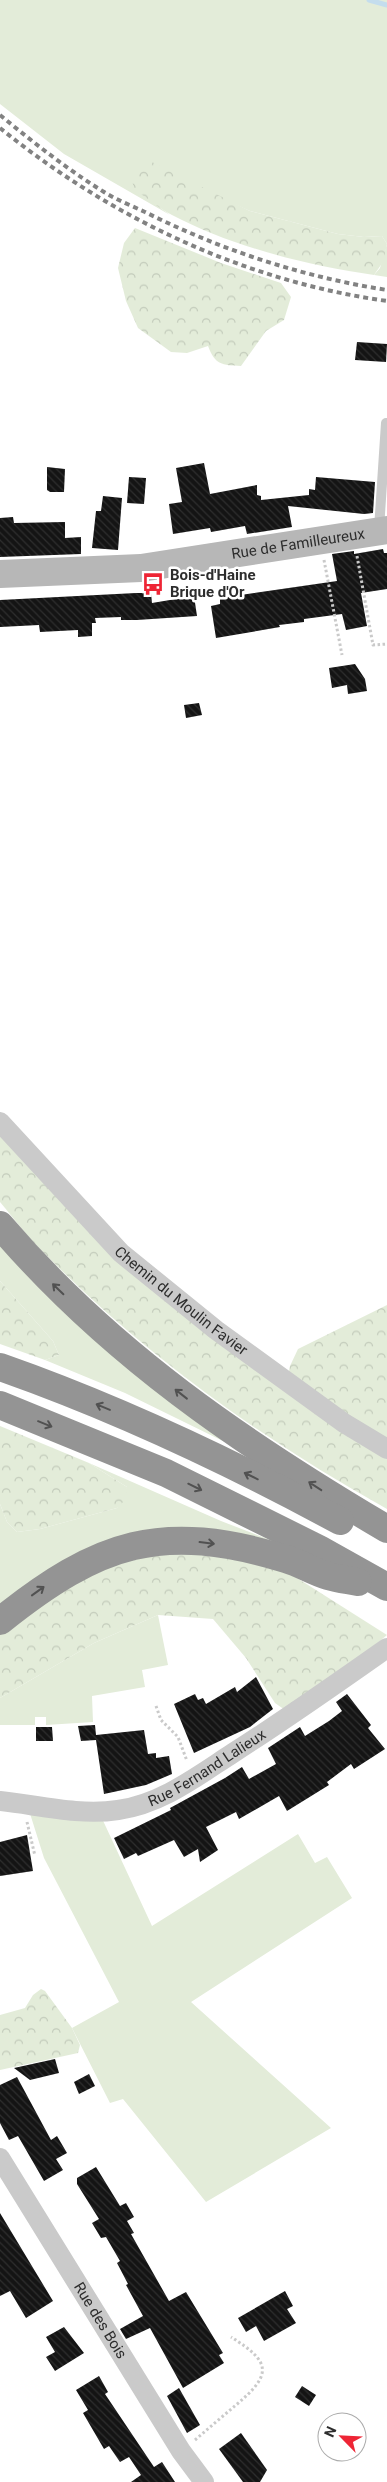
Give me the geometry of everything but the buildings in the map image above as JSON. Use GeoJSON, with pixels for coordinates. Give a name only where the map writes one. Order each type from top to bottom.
{"type":"FeatureCollection","features":[{"type":"Feature","properties":{"kind":"highway"},"geometry":{"type":"LineString","coordinates":[[0,1225],[37,1268],[113,1341],[201,1410],[302,1478],[387,1530]]}},
{"type":"Feature","properties":{"kind":"highway"},"geometry":{"type":"LineString","coordinates":[[0,1367],[99,1405],[176,1439],[387,1547]]}},
{"type":"Feature","properties":{"kind":"highway"},"geometry":{"type":"LineString","coordinates":[[0,1405],[166,1473],[319,1549],[387,1588]]}},
{"type":"Feature","properties":{"kind":"highway"},"geometry":{"type":"LineString","coordinates":[[0,1621],[38,1590],[88,1561],[126,1548],[174,1540],[207,1542],[247,1549],[287,1559],[328,1576],[387,1588]]}},
{"type":"Feature","properties":{"kind":"street","name":"Rue de Familleureux"},"geometry":{"type":"LineString","coordinates":[[0,574],[141,568],[373,532]]}},
{"type":"Feature","properties":{"kind":"street","name":"Chemin du Moulin Favier"},"geometry":{"type":"LineString","coordinates":[[0,1122],[121,1253],[216,1330],[344,1423],[387,1450]]}},
{"type":"Feature","properties":{"kind":"street","name":"Rue Fernand Lalieux"},"geometry":{"type":"LineString","coordinates":[[0,1801],[87,1812],[116,1811],[149,1802],[174,1791],[292,1715],[387,1648]]}},
{"type":"Feature","properties":{"kind":"street","name":"Rue des Bois"},"geometry":{"type":"LineString","coordinates":[[0,2158],[181,2451],[204,2482]]}},
{"type":"Feature","properties":{"kind":"lane"},"geometry":{"type":"LineString","coordinates":[[373,532],[386,423]]}},
{"type":"Feature","properties":{"kind":"path"},"geometry":{"type":"LineString","coordinates":[[373,532],[373,645],[387,644]]}},
{"type":"Feature","properties":{"kind":"path"},"geometry":{"type":"LineString","coordinates":[[321,540],[342,655]]}},
{"type":"Feature","properties":{"kind":"path"},"geometry":{"type":"LineString","coordinates":[[156,1706],[161,1720],[178,1737],[194,1778]]}},
{"type":"Feature","properties":{"kind":"path"},"geometry":{"type":"LineString","coordinates":[[23,1804],[35,1856]]}},
{"type":"Feature","properties":{"kind":"path"},"geometry":{"type":"LineString","coordinates":[[181,2451],[253,2391],[262,2379],[262,2367],[257,2356],[231,2337]]}},
{"type":"Feature","properties":{"kind":"green space"},"geometry":{"type":"Polygon","coordinates":[[[0,0],[387,0],[387,244],[382,236],[364,237],[338,234],[250,211],[210,193],[134,188],[170,215],[64,154],[0,104],[0,0]]]}},
{"type":"Feature","properties":{"kind":"green space"},"geometry":{"type":"Polygon","coordinates":[[[141,161],[150,161],[250,211],[338,234],[364,237],[382,236],[387,244],[383,262],[374,275],[348,271],[270,253],[195,226],[157,206],[134,189],[133,174],[141,161]]]}},
{"type":"Feature","properties":{"kind":"green space"},"geometry":{"type":"Polygon","coordinates":[[[135,228],[221,263],[281,283],[291,297],[284,320],[266,331],[241,366],[220,363],[213,357],[208,346],[187,353],[171,352],[138,328],[126,301],[118,268],[124,243],[135,228]]]}},
{"type":"Feature","properties":{"kind":"green space"},"geometry":{"type":"Polygon","coordinates":[[[387,244],[387,277],[374,275],[380,268],[387,244]]]}},
{"type":"Feature","properties":{"kind":"green space"},"geometry":{"type":"Polygon","coordinates":[[[0,1122],[65,1194],[287,1381],[290,1366],[298,1349],[387,1305],[387,1509],[296,1455],[208,1394],[125,1328],[85,1293],[41,1250],[0,1202],[0,1122]]]}},
{"type":"Feature","properties":{"kind":"green space"},"geometry":{"type":"Polygon","coordinates":[[[0,1236],[274,1466],[125,1393],[45,1360],[59,1355],[53,1341],[0,1281],[0,1236]]]}},
{"type":"Feature","properties":{"kind":"green space"},"geometry":{"type":"Polygon","coordinates":[[[0,1281],[53,1341],[59,1355],[45,1360],[0,1344],[0,1281]]]}},
{"type":"Feature","properties":{"kind":"green space"},"geometry":{"type":"Polygon","coordinates":[[[0,1426],[89,1463],[127,1487],[126,1499],[117,1508],[40,1529],[17,1532],[7,1522],[0,1504],[0,1426]]]}},
{"type":"Feature","properties":{"kind":"green space"},"geometry":{"type":"Polygon","coordinates":[[[89,1463],[221,1521],[301,1552],[0,1608],[0,1504],[7,1522],[17,1532],[40,1529],[117,1508],[127,1487],[89,1463]]]}},
{"type":"Feature","properties":{"kind":"green space"},"geometry":{"type":"Polygon","coordinates":[[[207,1552],[286,1571],[387,1635],[292,1715],[275,1703],[246,1658],[213,1619],[158,1615],[94,1643],[0,1698],[0,1632],[38,1600],[139,1554],[207,1552]]]}},
{"type":"Feature","properties":{"kind":"green space"},"geometry":{"type":"Polygon","coordinates":[[[158,1615],[168,1665],[142,1670],[145,1687],[92,1696],[93,1722],[46,1725],[46,1717],[35,1717],[35,1725],[0,1725],[0,1698],[94,1643],[158,1615]]]}},
{"type":"Feature","properties":{"kind":"green space"},"geometry":{"type":"Polygon","coordinates":[[[27,1804],[99,1812],[152,1926],[298,1834],[315,1863],[327,1857],[352,1898],[191,2002],[331,2128],[206,2202],[123,2099],[110,2103],[72,2028],[119,2002],[44,1858],[27,1804]]]}},
{"type":"Feature","properties":{"kind":"green space"},"geometry":{"type":"Polygon","coordinates":[[[41,1989],[45,1991],[72,2028],[80,2045],[78,2053],[0,2070],[0,2015],[25,2008],[33,1995],[41,1989]]]}},
{"type":"Feature","properties":{"kind":"waterway"},"geometry":{"type":"LineString","coordinates":[[369,0],[387,5]]}},
{"type":"Feature","properties":{"kind":"railway"},"geometry":{"type":"LineString","coordinates":[[0,115],[51,155],[104,192],[174,226],[233,250],[294,270],[324,278],[387,290]]}},
{"type":"Feature","properties":{"kind":"railway"},"geometry":{"type":"LineString","coordinates":[[0,128],[87,190],[134,217],[182,241],[231,261],[282,278],[334,292],[387,301]]}},
{"type":"Feature","properties":{"kind":"place","name":"Bois-d'Haine Brique d'Or"},"geometry":{"type":"Point","coordinates":[153,584]}}]}
